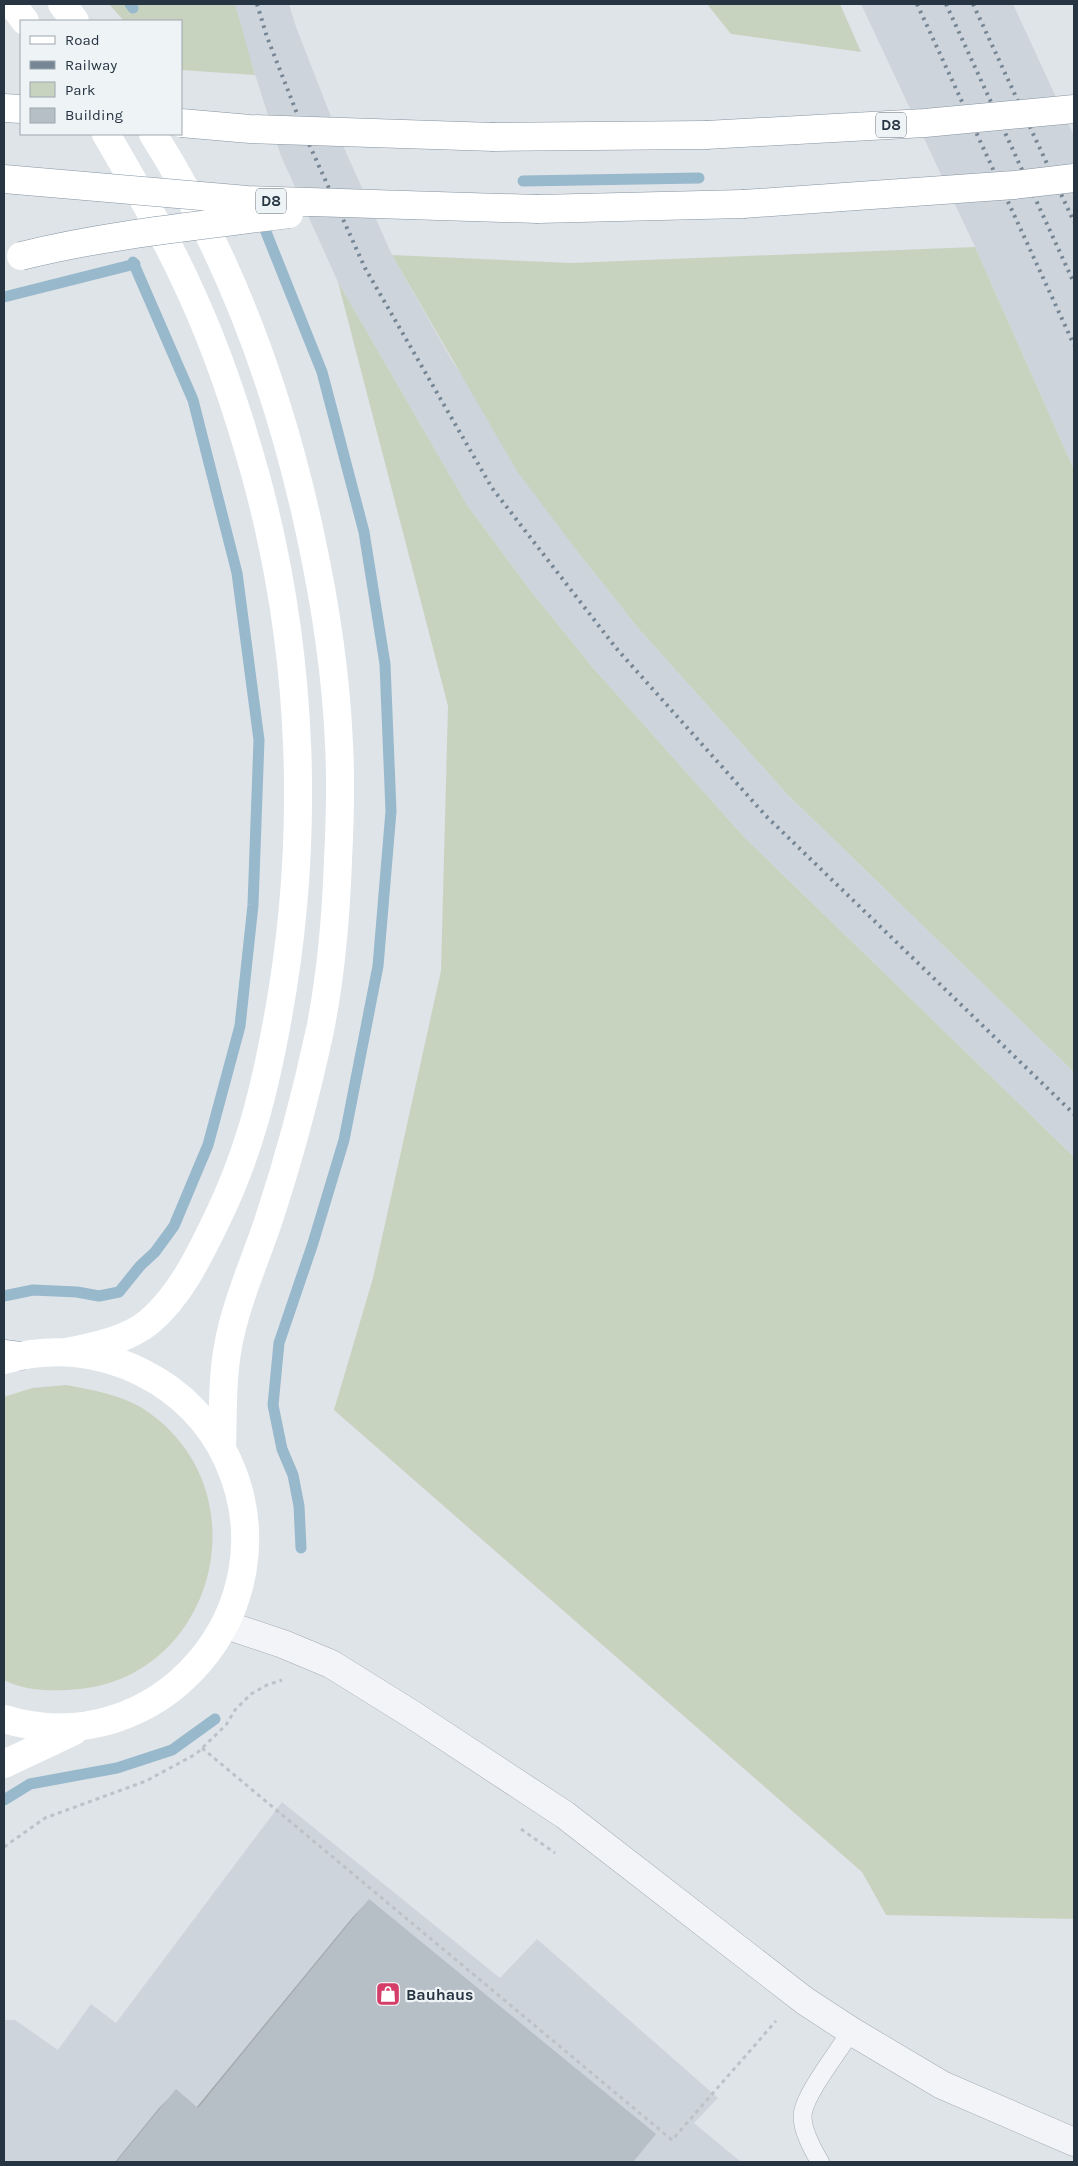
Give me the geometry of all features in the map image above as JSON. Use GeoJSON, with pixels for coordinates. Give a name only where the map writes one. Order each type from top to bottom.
{"type":"FeatureCollection","features":[{"type":"Feature","properties":{"kind":"main road"},"geometry":{"type":"LineString","coordinates":[[12,4],[24,20]]}},
{"type":"Feature","properties":{"kind":"main road"},"geometry":{"type":"LineString","coordinates":[[62,4],[74,20]]}},
{"type":"Feature","properties":{"kind":"main road","name":"D8"},"geometry":{"type":"LineString","coordinates":[[182,123],[279,130],[494,137],[706,135],[915,123],[1074,109]]}},
{"type":"Feature","properties":{"kind":"main road"},"geometry":{"type":"LineString","coordinates":[[67,1352],[106,1343],[147,1324],[166,1306],[187,1275],[227,1199],[252,1132],[263,1094],[283,992],[292,930],[298,848],[298,759],[292,665],[279,575],[256,475],[233,398],[192,294],[147,206],[107,135]]}},
{"type":"Feature","properties":{"kind":"main road"},"geometry":{"type":"LineString","coordinates":[[154,135],[179,176],[235,291],[273,392],[299,480],[319,575],[330,643],[339,742],[340,815],[337,892],[330,968],[320,1026],[282,1178],[236,1312],[228,1346],[223,1388],[222,1448]]}},
{"type":"Feature","properties":{"kind":"main road","name":"D8"},"geometry":{"type":"LineString","coordinates":[[4,180],[228,198],[364,205],[538,209],[743,204],[984,188],[1074,178]]}},
{"type":"Feature","properties":{"kind":"main road"},"geometry":{"type":"LineString","coordinates":[[12,259],[66,245],[118,236],[364,205]]}},
{"type":"Feature","properties":{"kind":"main road"},"geometry":{"type":"LineString","coordinates":[[4,1719],[19,1724],[52,1728],[84,1726],[114,1720],[142,1708],[167,1693],[190,1673],[210,1650],[226,1624],[237,1596],[244,1566],[246,1536],[241,1498],[235,1476],[222,1448],[205,1422],[183,1399],[157,1380],[129,1366],[99,1356],[67,1352],[43,1352],[9,1357]]}},
{"type":"Feature","properties":{"kind":"main road"},"geometry":{"type":"LineString","coordinates":[[4,1764],[84,1726]]}},
{"type":"Feature","properties":{"kind":"street"},"geometry":{"type":"LineString","coordinates":[[226,1624],[283,1644],[331,1664],[413,1715],[566,1815],[805,2001],[851,2032],[942,2085],[1074,2142]]}},
{"type":"Feature","properties":{"kind":"lane"},"geometry":{"type":"LineString","coordinates":[[820,2162],[808,2142],[802,2112],[816,2084],[851,2032]]}},
{"type":"Feature","properties":{"kind":"path"},"geometry":{"type":"LineString","coordinates":[[4,1847],[45,1818],[146,1781],[196,1754],[226,1725],[235,1710],[251,1694],[267,1685],[282,1680]]}},
{"type":"Feature","properties":{"kind":"path"},"geometry":{"type":"LineString","coordinates":[[202,1748],[672,2140],[781,2015]]}},
{"type":"Feature","properties":{"kind":"shaded area"},"geometry":{"type":"Polygon","coordinates":[[[235,4],[289,4],[296,27],[337,132],[392,255],[451,359],[578,552],[639,629],[788,795],[1074,1072],[1074,1157],[744,837],[593,668],[530,590],[467,505],[338,282],[281,156],[246,46],[235,4]]]}},
{"type":"Feature","properties":{"kind":"shaded area"},"geometry":{"type":"Polygon","coordinates":[[[861,4],[1013,4],[1074,136],[1074,470],[975,247],[861,4]]]}},
{"type":"Feature","properties":{"kind":"shaded area"},"geometry":{"type":"Polygon","coordinates":[[[282,1802],[500,1978],[537,1939],[718,2098],[694,2123],[741,2162],[4,2162],[4,2020],[15,2020],[58,2050],[91,2004],[116,2023],[282,1802]]]}},
{"type":"Feature","properties":{"kind":"green space"},"geometry":{"type":"Polygon","coordinates":[[[109,4],[235,4],[255,75],[182,70],[182,20],[123,20],[109,4]]]}},
{"type":"Feature","properties":{"kind":"green space"},"geometry":{"type":"Polygon","coordinates":[[[707,4],[840,4],[861,52],[731,34],[707,4]]]}},
{"type":"Feature","properties":{"kind":"green space"},"geometry":{"type":"Polygon","coordinates":[[[975,247],[1074,470],[1074,1072],[788,795],[639,629],[517,471],[392,255],[571,263],[975,247]]]}},
{"type":"Feature","properties":{"kind":"green space"},"geometry":{"type":"Polygon","coordinates":[[[338,282],[467,505],[530,590],[593,668],[744,837],[1074,1157],[1074,1919],[886,1915],[862,1872],[334,1410],[373,1278],[441,971],[448,706],[338,282]]]}},
{"type":"Feature","properties":{"kind":"green space"},"geometry":{"type":"Polygon","coordinates":[[[66,1385],[105,1393],[133,1403],[142,1408],[181,1443],[204,1485],[212,1531],[207,1578],[189,1620],[159,1656],[117,1680],[66,1690],[43,1690],[19,1686],[4,1680],[4,1397],[32,1388],[66,1385]]]}},
{"type":"Feature","properties":{"kind":"building","name":"Bauhaus"},"geometry":{"type":"Polygon","coordinates":[[[369,1899],[656,2134],[633,2162],[116,2162],[176,2089],[198,2108],[369,1899]]]}},
{"type":"Feature","properties":{"kind":"waterway"},"geometry":{"type":"LineString","coordinates":[[130,4],[133,8]]}},
{"type":"Feature","properties":{"kind":"waterway"},"geometry":{"type":"LineString","coordinates":[[523,181],[699,178]]}},
{"type":"Feature","properties":{"kind":"waterway"},"geometry":{"type":"LineString","coordinates":[[260,217],[322,372],[364,532],[385,664],[391,811],[378,966],[344,1140],[313,1243],[279,1343],[273,1405],[282,1449],[293,1475],[299,1506],[301,1548]]}},
{"type":"Feature","properties":{"kind":"waterway"},"geometry":{"type":"LineString","coordinates":[[4,1296],[33,1290],[77,1292],[99,1296],[119,1292],[140,1266],[155,1252],[174,1226],[208,1145],[240,1026],[253,905],[259,740],[237,573],[193,400],[133,262]]}},
{"type":"Feature","properties":{"kind":"waterway"},"geometry":{"type":"LineString","coordinates":[[4,297],[135,264]]}},
{"type":"Feature","properties":{"kind":"waterway"},"geometry":{"type":"LineString","coordinates":[[4,1800],[30,1784],[117,1768],[172,1750],[215,1719]]}},
{"type":"Feature","properties":{"kind":"railway"},"geometry":{"type":"LineString","coordinates":[[257,4],[267,37],[309,144],[365,268],[492,488],[616,648],[766,816],[1074,1114]]}},
{"type":"Feature","properties":{"kind":"railway"},"geometry":{"type":"LineString","coordinates":[[917,4],[1074,345]]}},
{"type":"Feature","properties":{"kind":"railway"},"geometry":{"type":"LineString","coordinates":[[946,4],[1074,283]]}},
{"type":"Feature","properties":{"kind":"railway"},"geometry":{"type":"LineString","coordinates":[[973,4],[1074,222]]}},
{"type":"Feature","properties":{"kind":"place","name":"Bauhaus"},"geometry":{"type":"Point","coordinates":[388,1994]}}]}
